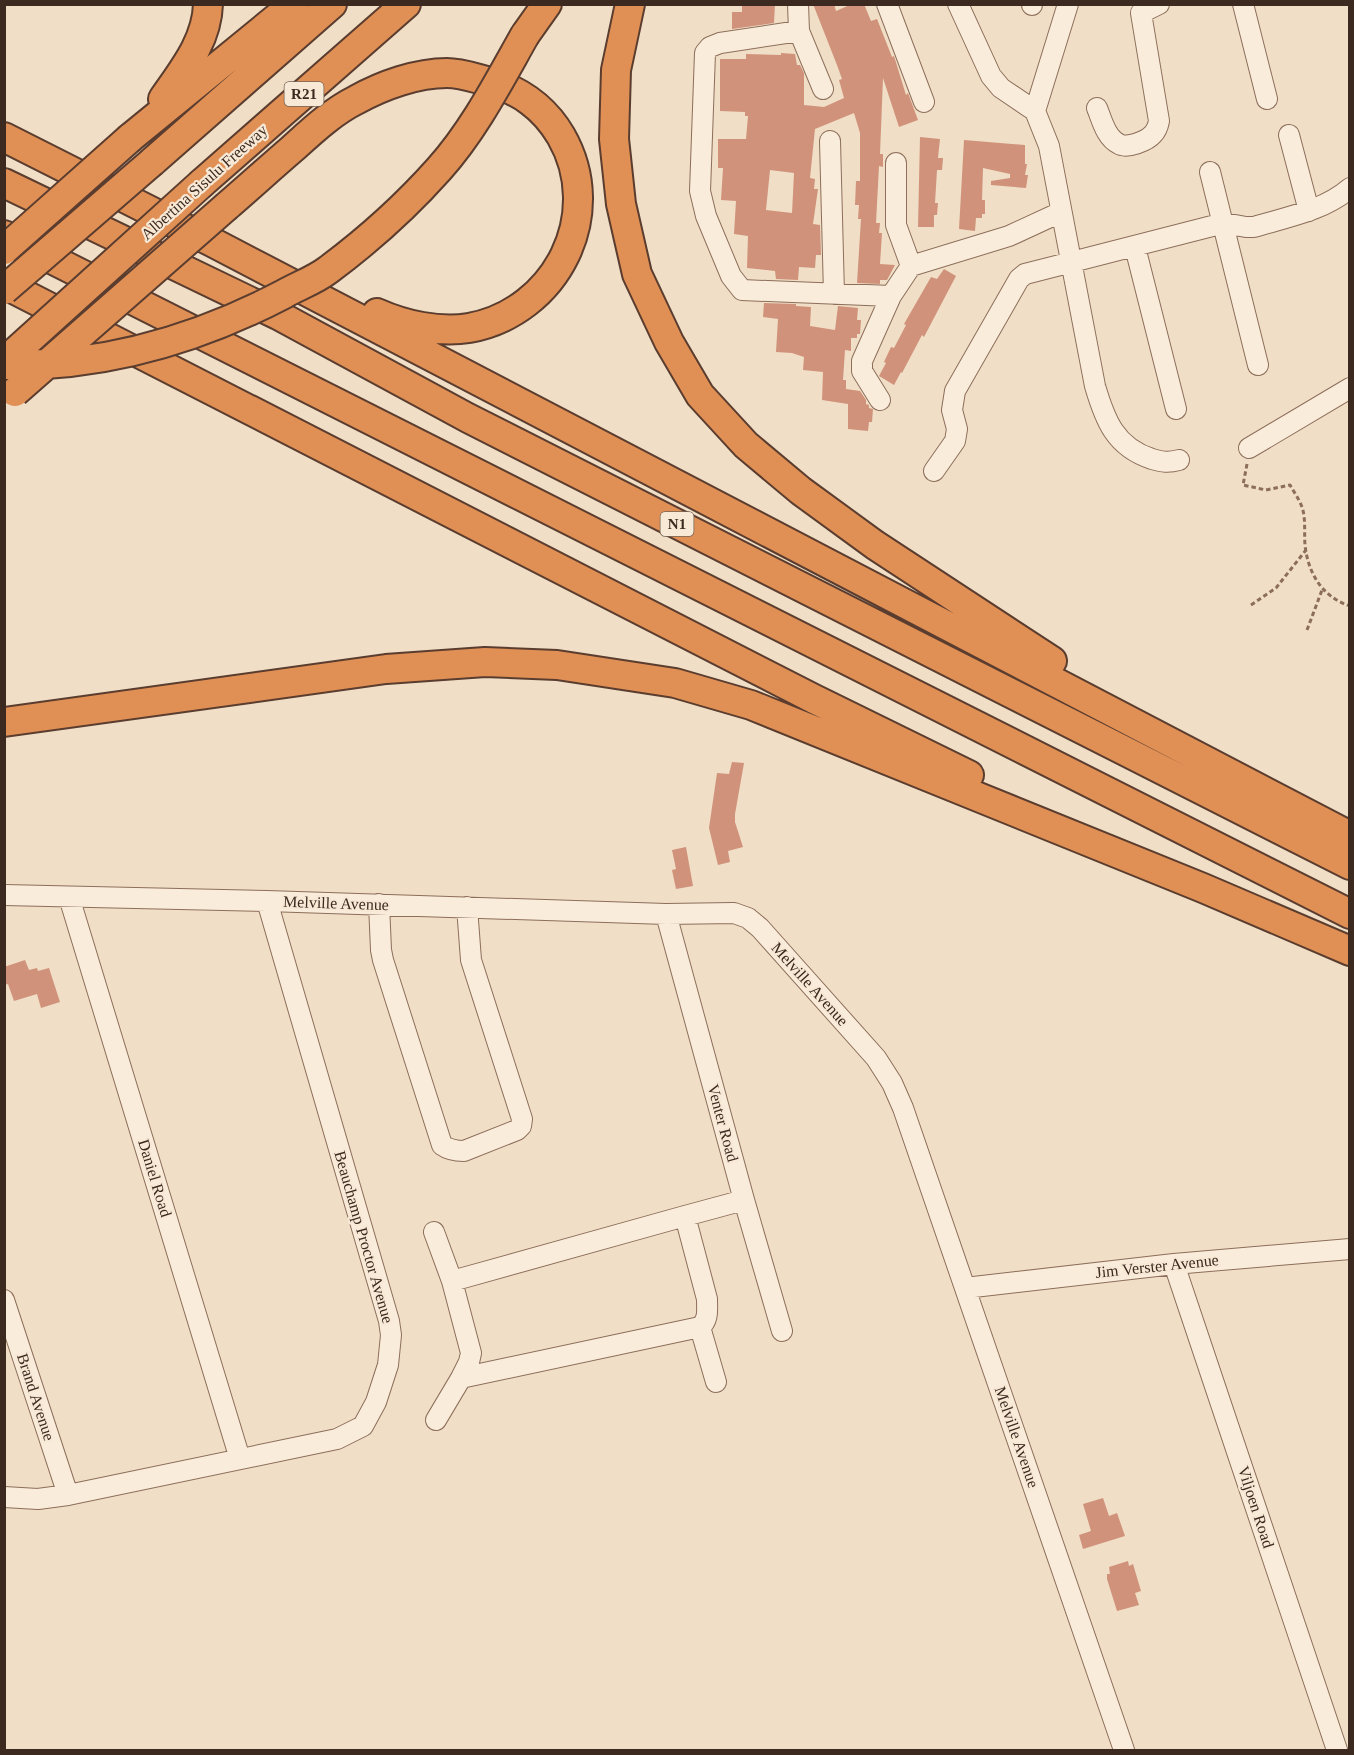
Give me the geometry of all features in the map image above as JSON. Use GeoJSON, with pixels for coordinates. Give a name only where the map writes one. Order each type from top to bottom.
{"type":"FeatureCollection","features":[{"type":"Feature","properties":{"kind":"highway"},"geometry":{"type":"LineString","coordinates":[[133,135],[162,100],[190,60],[202,35],[208,4]]}},
{"type":"Feature","properties":{"kind":"highway"},"geometry":{"type":"LineString","coordinates":[[4,250],[133,135],[294,4]]}},
{"type":"Feature","properties":{"kind":"highway"},"geometry":{"type":"LineString","coordinates":[[4,291],[332,4]]}},
{"type":"Feature","properties":{"kind":"highway","name":"Albertina Sisulu Freeway"},"geometry":{"type":"LineString","coordinates":[[4,364],[202,183],[406,4]]}},
{"type":"Feature","properties":{"kind":"highway"},"geometry":{"type":"LineString","coordinates":[[4,364],[39,366],[83,360],[171,342],[244,315],[326,271],[391,218],[440,168],[479,114],[525,35],[547,4]]}},
{"type":"Feature","properties":{"kind":"highway"},"geometry":{"type":"LineString","coordinates":[[630,4],[616,69],[614,139],[621,204],[638,274],[669,342],[700,395],[746,445],[801,491],[875,545],[1187,750]]}},
{"type":"Feature","properties":{"kind":"highway"},"geometry":{"type":"LineString","coordinates":[[10,396],[322,122],[356,100],[390,85],[448,73],[504,86],[531,100],[551,120],[566,144],[575,168],[579,194],[576,225],[567,252],[550,282],[529,301],[505,316],[470,328],[434,329],[387,318],[212,242]]}},
{"type":"Feature","properties":{"kind":"highway"},"geometry":{"type":"LineString","coordinates":[[4,128],[78,174]]}},
{"type":"Feature","properties":{"kind":"highway"},"geometry":{"type":"LineString","coordinates":[[4,137],[212,242],[1350,836]]}},
{"type":"Feature","properties":{"kind":"highway","name":"N1"},"geometry":{"type":"LineString","coordinates":[[4,183],[278,315],[479,423],[1350,865]]}},
{"type":"Feature","properties":{"kind":"highway"},"geometry":{"type":"LineString","coordinates":[[4,235],[1350,914]]}},
{"type":"Feature","properties":{"kind":"highway"},"geometry":{"type":"LineString","coordinates":[[4,284],[814,699],[1203,888]]}},
{"type":"Feature","properties":{"kind":"highway"},"geometry":{"type":"LineString","coordinates":[[4,722],[386,669],[485,662],[557,665],[675,683],[750,705],[1203,888],[1350,951]]}},
{"type":"Feature","properties":{"kind":"street"},"geometry":{"type":"LineString","coordinates":[[798,4],[799,31],[823,89]]}},
{"type":"Feature","properties":{"kind":"street"},"geometry":{"type":"LineString","coordinates":[[887,4],[924,102]]}},
{"type":"Feature","properties":{"kind":"street"},"geometry":{"type":"LineString","coordinates":[[958,4],[991,76],[1001,88],[1035,111],[1048,146],[1095,386],[1110,429],[1127,448],[1143,456],[1168,464],[1179,460]]}},
{"type":"Feature","properties":{"kind":"street"},"geometry":{"type":"LineString","coordinates":[[1035,111],[1068,4]]}},
{"type":"Feature","properties":{"kind":"street"},"geometry":{"type":"LineString","coordinates":[[1243,4],[1267,99]]}},
{"type":"Feature","properties":{"kind":"street"},"geometry":{"type":"LineString","coordinates":[[1097,108],[1106,132],[1118,144],[1125,146],[1148,138],[1158,127],[1146,7]]}},
{"type":"Feature","properties":{"kind":"street"},"geometry":{"type":"LineString","coordinates":[[799,31],[720,43],[710,47],[705,53],[700,191],[706,216],[730,276],[742,290],[891,296]]}},
{"type":"Feature","properties":{"kind":"street"},"geometry":{"type":"LineString","coordinates":[[1289,135],[1310,211]]}},
{"type":"Feature","properties":{"kind":"street"},"geometry":{"type":"LineString","coordinates":[[830,141],[834,294]]}},
{"type":"Feature","properties":{"kind":"street"},"geometry":{"type":"LineString","coordinates":[[896,163],[896,225],[911,266]]}},
{"type":"Feature","properties":{"kind":"street"},"geometry":{"type":"LineString","coordinates":[[1210,172],[1258,365]]}},
{"type":"Feature","properties":{"kind":"street"},"geometry":{"type":"LineString","coordinates":[[934,471],[955,441],[957,429],[952,410],[955,391],[1019,279],[1030,271],[1071,264],[1224,223],[1254,227],[1310,211],[1338,197],[1350,188]]}},
{"type":"Feature","properties":{"kind":"street"},"geometry":{"type":"LineString","coordinates":[[880,399],[862,371],[862,361],[891,296],[911,266],[1009,236],[1061,212]]}},
{"type":"Feature","properties":{"kind":"street"},"geometry":{"type":"LineString","coordinates":[[1135,247],[1176,409]]}},
{"type":"Feature","properties":{"kind":"street"},"geometry":{"type":"LineString","coordinates":[[1250,448],[1350,388]]}},
{"type":"Feature","properties":{"kind":"street","name":"Melville Avenue"},"geometry":{"type":"LineString","coordinates":[[4,895],[666,914],[734,913],[748,918],[760,928],[876,1058],[892,1083],[903,1108],[1124,1750]]}},
{"type":"Feature","properties":{"kind":"street","name":"Daniel Road"},"geometry":{"type":"LineString","coordinates":[[69,897],[240,1459]]}},
{"type":"Feature","properties":{"kind":"street","name":"Beauchamp Proctor Avenue"},"geometry":{"type":"LineString","coordinates":[[4,1497],[38,1499],[68,1495],[337,1438],[363,1426],[376,1402],[388,1365],[391,1335],[389,1321],[267,901]]}},
{"type":"Feature","properties":{"kind":"street"},"geometry":{"type":"LineString","coordinates":[[379,904],[383,960],[442,1145],[456,1151],[517,1130],[521,1126],[522,1119],[471,960],[467,907]]}},
{"type":"Feature","properties":{"kind":"street","name":"Venter Road"},"geometry":{"type":"LineString","coordinates":[[666,914],[782,1331]]}},
{"type":"Feature","properties":{"kind":"street"},"geometry":{"type":"LineString","coordinates":[[452,1281],[744,1200]]}},
{"type":"Feature","properties":{"kind":"street"},"geometry":{"type":"LineString","coordinates":[[461,1378],[700,1327],[706,1321],[707,1299],[685,1216]]}},
{"type":"Feature","properties":{"kind":"street"},"geometry":{"type":"LineString","coordinates":[[434,1232],[452,1281],[471,1353],[461,1378],[436,1420]]}},
{"type":"Feature","properties":{"kind":"street","name":"Jim Verster Avenue"},"geometry":{"type":"LineString","coordinates":[[965,1288],[1174,1264],[1350,1249]]}},
{"type":"Feature","properties":{"kind":"street","name":"Viljoen Road"},"geometry":{"type":"LineString","coordinates":[[1174,1264],[1337,1750]]}},
{"type":"Feature","properties":{"kind":"street","name":"Brand Avenue"},"geometry":{"type":"LineString","coordinates":[[4,1300],[68,1495]]}},
{"type":"Feature","properties":{"kind":"street"},"geometry":{"type":"LineString","coordinates":[[700,1327],[716,1382]]}},
{"type":"Feature","properties":{"kind":"path"},"geometry":{"type":"LineString","coordinates":[[1250,448],[1243,485],[1266,490],[1290,486],[1302,506],[1306,550],[1311,569],[1322,590],[1337,602],[1350,606]]}},
{"type":"Feature","properties":{"kind":"path"},"geometry":{"type":"LineString","coordinates":[[1251,605],[1276,588],[1306,550]]}},
{"type":"Feature","properties":{"kind":"path"},"geometry":{"type":"LineString","coordinates":[[1307,630],[1322,590]]}},
{"type":"Feature","properties":{"kind":"building"},"geometry":{"type":"Polygon","coordinates":[[[742,4],[775,4],[774,23],[732,29],[732,12],[742,12],[742,4]]]}},
{"type":"Feature","properties":{"kind":"building"},"geometry":{"type":"Polygon","coordinates":[[[813,4],[834,4],[836,11],[852,4],[864,4],[871,21],[877,19],[892,57],[894,56],[906,95],[908,93],[918,120],[899,127],[883,78],[880,154],[883,154],[883,167],[879,166],[876,223],[880,223],[879,233],[882,233],[880,264],[895,265],[887,280],[880,280],[880,284],[857,283],[861,219],[858,219],[859,205],[855,205],[856,181],[860,181],[860,133],[854,113],[815,129],[810,178],[815,179],[814,189],[818,189],[813,224],[820,225],[821,255],[816,255],[815,268],[799,267],[798,280],[776,279],[775,271],[747,268],[748,236],[734,234],[736,201],[721,200],[723,168],[718,168],[718,139],[746,139],[748,116],[745,116],[745,112],[720,111],[720,59],[746,59],[746,54],[795,54],[797,65],[800,65],[804,73],[804,105],[824,107],[844,98],[839,80],[842,79],[813,4]],[[770,170],[766,210],[792,213],[794,173],[770,170]]]}},
{"type":"Feature","properties":{"kind":"building"},"geometry":{"type":"Polygon","coordinates":[[[920,137],[940,139],[938,158],[943,158],[942,170],[937,170],[935,203],[938,203],[937,215],[934,215],[934,227],[918,227],[920,137]]]}},
{"type":"Feature","properties":{"kind":"building"},"geometry":{"type":"Polygon","coordinates":[[[964,140],[1025,145],[1025,164],[1027,164],[1025,175],[1028,175],[1026,188],[991,185],[991,181],[1010,178],[1010,174],[983,168],[982,200],[985,200],[985,214],[982,214],[982,218],[976,218],[975,231],[959,229],[964,140]]]}},
{"type":"Feature","properties":{"kind":"building"},"geometry":{"type":"Polygon","coordinates":[[[944,269],[956,276],[924,337],[922,335],[894,385],[879,376],[886,363],[884,362],[891,347],[894,348],[906,325],[904,324],[931,277],[937,279],[944,269]]]}},
{"type":"Feature","properties":{"kind":"building"},"geometry":{"type":"Polygon","coordinates":[[[764,303],[811,307],[810,326],[835,330],[838,306],[858,308],[857,320],[861,320],[860,334],[857,334],[857,338],[851,338],[851,351],[845,350],[843,380],[846,380],[846,389],[860,391],[866,404],[873,409],[872,422],[869,422],[868,431],[848,429],[848,404],[822,400],[823,372],[803,370],[804,357],[792,353],[776,352],[778,319],[763,317],[764,303]]]}},
{"type":"Feature","properties":{"kind":"building"},"geometry":{"type":"Polygon","coordinates":[[[732,762],[744,763],[735,814],[735,822],[743,847],[728,851],[730,862],[718,865],[709,828],[717,773],[729,774],[732,762]]]}},
{"type":"Feature","properties":{"kind":"building"},"geometry":{"type":"Polygon","coordinates":[[[686,847],[693,886],[676,889],[672,870],[676,869],[672,850],[686,847]]]}},
{"type":"Feature","properties":{"kind":"building"},"geometry":{"type":"Polygon","coordinates":[[[25,960],[29,970],[37,968],[38,971],[49,968],[60,1002],[41,1008],[37,994],[14,1001],[8,984],[4,985],[4,967],[25,960]]]}},
{"type":"Feature","properties":{"kind":"building"},"geometry":{"type":"Polygon","coordinates":[[[1103,1498],[1109,1516],[1117,1513],[1125,1536],[1083,1549],[1079,1535],[1091,1531],[1083,1504],[1103,1498]]]}},
{"type":"Feature","properties":{"kind":"building"},"geometry":{"type":"Polygon","coordinates":[[[1128,1561],[1129,1566],[1133,1564],[1141,1591],[1135,1593],[1139,1605],[1117,1611],[1107,1574],[1110,1574],[1109,1567],[1128,1561]]]}}]}
